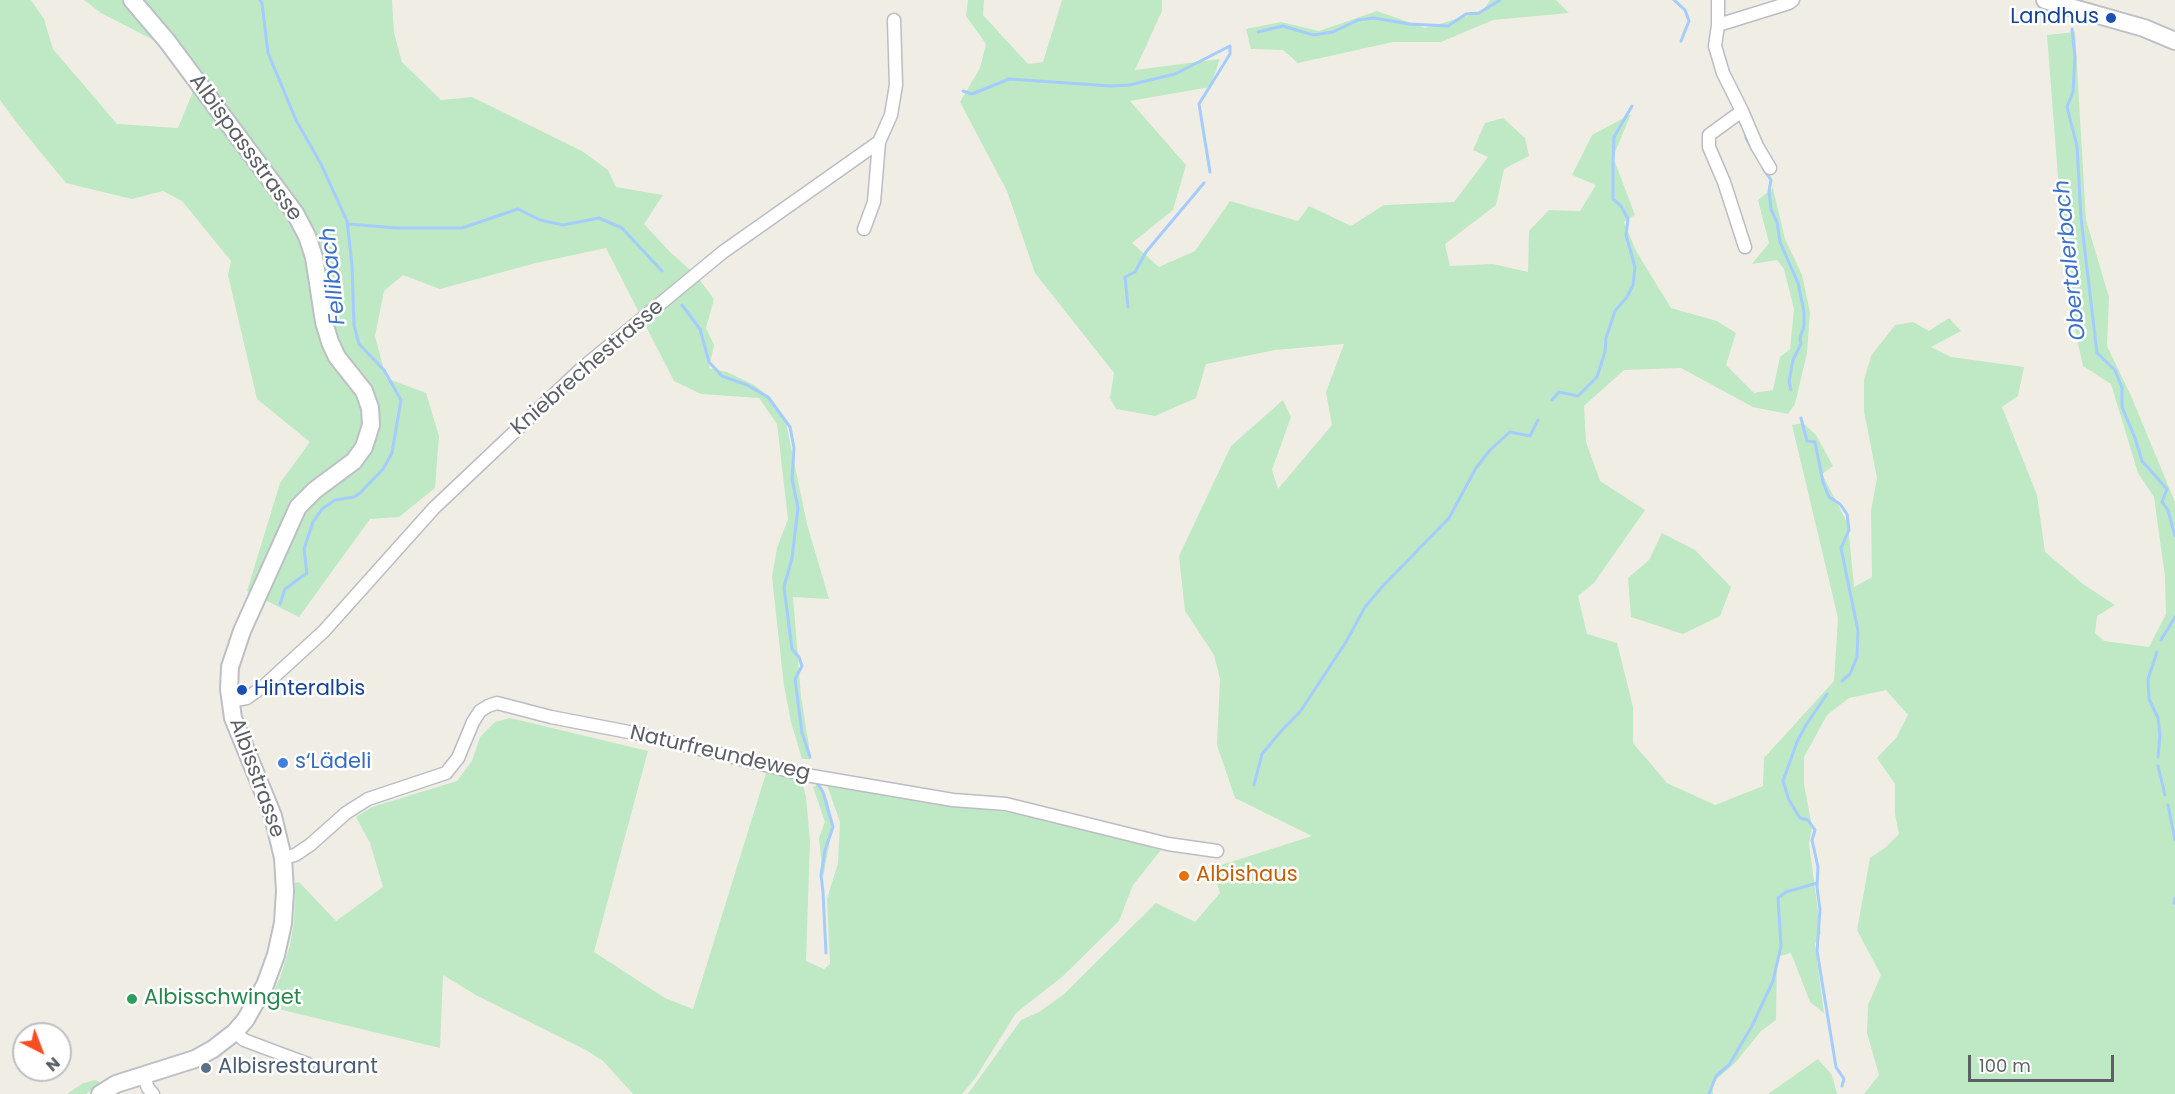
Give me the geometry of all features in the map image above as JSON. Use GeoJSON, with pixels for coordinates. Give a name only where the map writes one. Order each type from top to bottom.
{"type":"FeatureCollection","features":[{"type":"Feature","properties":{"kind":"main road","name":"Albispassstrasse"},"geometry":{"type":"LineString","coordinates":[[132,0],[167,41],[295,213],[307,236],[314,257],[324,322],[333,348]]}},
{"type":"Feature","properties":{"kind":"main road"},"geometry":{"type":"LineString","coordinates":[[2045,0],[2144,28],[2175,41]]}},
{"type":"Feature","properties":{"kind":"main road","name":"Albisstrasse"},"geometry":{"type":"LineString","coordinates":[[100,1094],[116,1084],[143,1074],[195,1059],[236,1032],[256,1004],[276,955],[285,903],[283,858],[273,816],[237,730],[230,701],[230,667],[236,646],[292,518],[306,497],[354,461],[368,439],[371,416],[367,399],[360,385],[337,357],[333,348]]}},
{"type":"Feature","properties":{"kind":"street"},"geometry":{"type":"LineString","coordinates":[[1718,0],[1715,46],[1720,64],[1757,146],[1770,168]]}},
{"type":"Feature","properties":{"kind":"street"},"geometry":{"type":"LineString","coordinates":[[1718,25],[1772,9],[1793,0]]}},
{"type":"Feature","properties":{"kind":"street"},"geometry":{"type":"LineString","coordinates":[[864,229],[874,202],[879,142],[891,115],[896,85],[894,20]]}},
{"type":"Feature","properties":{"kind":"street"},"geometry":{"type":"LineString","coordinates":[[1742,111],[1709,135],[1709,147],[1724,182],[1745,247]]}},
{"type":"Feature","properties":{"kind":"street","name":"Kniebrechestrasse"},"geometry":{"type":"LineString","coordinates":[[230,701],[246,698],[265,685],[324,631],[435,508],[581,369],[723,252],[879,142]]}},
{"type":"Feature","properties":{"kind":"street","name":"Naturfreundeweg"},"geometry":{"type":"LineString","coordinates":[[283,858],[295,855],[310,845],[346,813],[368,799],[446,773],[458,758],[480,711],[497,703],[551,717],[634,733],[806,775],[953,800],[1006,804],[1168,844],[1217,851]]}},
{"type":"Feature","properties":{"kind":"street"},"geometry":{"type":"LineString","coordinates":[[236,1032],[244,1040],[308,1064]]}},
{"type":"Feature","properties":{"kind":"street"},"geometry":{"type":"LineString","coordinates":[[143,1074],[153,1094]]}},
{"type":"Feature","properties":{"kind":"green space"},"geometry":{"type":"Polygon","coordinates":[[[0,0],[31,0],[44,19],[53,49],[117,124],[178,128],[196,84],[167,47],[101,13],[84,0],[392,0],[394,33],[402,62],[441,100],[472,97],[582,151],[608,170],[616,187],[663,195],[644,224],[696,275],[714,299],[706,328],[714,345],[709,368],[727,372],[754,385],[771,398],[785,418],[807,524],[829,599],[793,597],[801,696],[811,759],[802,759],[791,722],[784,686],[772,577],[777,548],[788,519],[777,424],[759,398],[701,394],[674,381],[606,248],[536,263],[440,289],[403,275],[384,291],[375,336],[386,378],[426,393],[439,436],[435,488],[399,517],[370,519],[299,617],[247,591],[280,483],[310,442],[257,399],[228,275],[231,261],[182,201],[163,191],[132,199],[66,183],[0,100],[0,0]]]}},
{"type":"Feature","properties":{"kind":"green space"},"geometry":{"type":"Polygon","coordinates":[[[968,0],[984,0],[983,15],[1028,64],[1043,62],[1062,0],[1162,0],[1162,11],[1135,70],[1220,59],[1210,87],[1130,101],[1186,165],[1173,210],[1132,243],[1159,267],[1195,251],[1230,201],[1298,221],[1309,206],[1351,226],[1384,205],[1454,202],[1488,157],[1473,150],[1485,123],[1503,118],[1525,138],[1529,156],[1504,169],[1496,205],[1445,244],[1450,266],[1493,264],[1528,272],[1529,231],[1549,210],[1580,211],[1596,185],[1572,175],[1592,135],[1631,114],[1613,157],[1635,215],[1624,222],[1636,251],[1671,308],[1717,321],[1736,333],[1726,365],[1754,393],[1773,390],[1780,357],[1790,349],[1794,309],[1784,269],[1777,260],[1752,264],[1769,243],[1758,200],[1773,188],[1785,239],[1802,275],[1810,312],[1807,353],[1795,404],[1788,414],[1753,407],[1681,368],[1624,370],[1584,406],[1586,442],[1600,481],[1645,510],[1594,583],[1578,596],[1587,634],[1617,643],[1633,707],[1633,743],[1667,783],[1715,805],[1763,786],[1764,758],[1834,681],[1838,618],[1792,425],[1803,423],[1816,435],[1833,466],[1822,474],[1848,524],[1854,587],[1872,577],[1871,511],[1877,478],[1864,411],[1864,380],[1871,356],[1895,325],[1913,322],[1929,331],[1949,318],[1961,331],[1931,347],[1951,357],[2024,367],[2018,396],[2002,407],[2037,495],[2045,552],[2083,584],[2115,605],[2097,616],[2095,633],[2104,641],[2149,647],[2166,614],[2165,577],[2154,497],[2138,473],[2111,384],[2083,366],[2067,293],[2047,35],[2075,32],[2086,220],[2109,297],[2107,346],[2132,398],[2175,502],[2175,1094],[1864,1094],[1879,1075],[1867,1033],[1868,1005],[1881,975],[1857,930],[1870,858],[1899,834],[1895,814],[1895,784],[1877,758],[1896,738],[1908,715],[1886,690],[1849,698],[1827,715],[1804,757],[1804,784],[1812,827],[1809,844],[1821,933],[1815,944],[1824,1013],[1810,1002],[1791,953],[1777,957],[1776,1020],[1761,1031],[1735,1063],[1712,1083],[1713,1094],[968,1094],[1021,1020],[1039,1012],[1063,995],[1156,903],[1195,922],[1220,893],[1212,868],[1312,836],[1235,798],[1217,745],[1220,679],[1214,655],[1185,611],[1179,556],[1231,446],[1283,400],[1291,417],[1272,470],[1278,489],[1332,425],[1326,392],[1344,344],[1275,350],[1206,364],[1196,398],[1155,416],[1116,409],[1110,398],[1114,373],[1035,273],[1007,191],[960,102],[980,68],[986,44],[966,16],[968,0]]]}},
{"type":"Feature","properties":{"kind":"green space"},"geometry":{"type":"Polygon","coordinates":[[[1490,0],[1556,0],[1569,13],[1493,20],[1441,42],[1393,42],[1298,63],[1283,50],[1251,49],[1246,29],[1281,22],[1319,31],[1377,11],[1425,28],[1482,12],[1490,0]]]}},
{"type":"Feature","properties":{"kind":"green space"},"geometry":{"type":"Polygon","coordinates":[[[1662,533],[1695,550],[1731,587],[1720,616],[1683,634],[1631,617],[1628,578],[1649,560],[1662,533]]]}},
{"type":"Feature","properties":{"kind":"green space"},"geometry":{"type":"Polygon","coordinates":[[[510,718],[648,751],[594,952],[665,998],[693,1009],[767,770],[802,780],[810,841],[806,961],[824,969],[830,964],[827,899],[838,863],[840,822],[827,785],[932,803],[1040,816],[1161,850],[1133,885],[1119,921],[1062,977],[1016,1013],[976,1077],[962,1094],[633,1094],[603,1061],[586,1050],[476,995],[443,975],[440,1048],[266,1006],[280,978],[290,945],[294,922],[295,883],[299,882],[336,921],[383,887],[370,843],[356,817],[372,807],[457,781],[472,761],[480,737],[495,722],[510,718]]]}},
{"type":"Feature","properties":{"kind":"green space"},"geometry":{"type":"Polygon","coordinates":[[[820,783],[828,801],[832,829],[823,878],[819,838],[825,822],[813,787],[820,783]]]}},
{"type":"Feature","properties":{"kind":"green space"},"geometry":{"type":"Polygon","coordinates":[[[1818,1059],[1832,1075],[1837,1094],[1768,1094],[1818,1059]]]}},
{"type":"Feature","properties":{"kind":"green space"},"geometry":{"type":"Polygon","coordinates":[[[96,1080],[101,1083],[86,1094],[67,1094],[83,1083],[96,1080]]]}},
{"type":"Feature","properties":{"kind":"waterway","name":"Fellibach"},"geometry":{"type":"LineString","coordinates":[[260,0],[268,53],[296,120],[321,164],[347,221],[352,265],[354,325],[359,344],[384,370],[401,400],[392,453],[383,469],[354,497],[335,500],[322,509],[313,522],[304,549],[307,573],[285,589],[280,604]]}},
{"type":"Feature","properties":{"kind":"waterway"},"geometry":{"type":"LineString","coordinates":[[1258,32],[1283,26],[1313,35],[1333,32],[1358,20],[1374,18],[1409,24],[1448,26],[1466,14],[1479,13],[1500,0]]}},
{"type":"Feature","properties":{"kind":"waterway"},"geometry":{"type":"LineString","coordinates":[[1674,0],[1685,10],[1689,21],[1681,41]]}},
{"type":"Feature","properties":{"kind":"waterway","name":"Obertalerbach"},"geometry":{"type":"LineString","coordinates":[[2072,29],[2075,57],[2073,92],[2067,107],[2077,146],[2081,218],[2097,353],[2115,370],[2122,388],[2122,407],[2142,461],[2167,489],[2162,502],[2168,510],[2175,536]]}},
{"type":"Feature","properties":{"kind":"waterway"},"geometry":{"type":"LineString","coordinates":[[963,91],[972,94],[1009,79],[1111,86],[1129,85],[1175,74],[1230,46]]}},
{"type":"Feature","properties":{"kind":"waterway"},"geometry":{"type":"LineString","coordinates":[[1210,172],[1199,104],[1230,54],[1230,46]]}},
{"type":"Feature","properties":{"kind":"waterway"},"geometry":{"type":"LineString","coordinates":[[1552,400],[1559,392],[1578,396],[1597,377],[1615,311],[1627,297],[1633,285],[1635,267],[1626,235],[1628,219],[1621,206],[1613,199],[1614,137],[1632,106]]}},
{"type":"Feature","properties":{"kind":"waterway"},"geometry":{"type":"LineString","coordinates":[[1745,130],[1746,138],[1752,149]]}},
{"type":"Feature","properties":{"kind":"waterway"},"geometry":{"type":"LineString","coordinates":[[1764,170],[1771,180],[1769,191],[1771,209],[1777,222],[1780,242],[1798,283],[1804,312],[1801,344],[1793,360],[1789,382],[1791,390]]}},
{"type":"Feature","properties":{"kind":"waterway"},"geometry":{"type":"LineString","coordinates":[[1128,307],[1125,277],[1135,272],[1146,252],[1204,183]]}},
{"type":"Feature","properties":{"kind":"waterway"},"geometry":{"type":"LineString","coordinates":[[348,224],[397,228],[462,228],[518,209],[540,220],[563,225],[599,218],[622,228],[662,271]]}},
{"type":"Feature","properties":{"kind":"waterway"},"geometry":{"type":"LineString","coordinates":[[682,305],[700,329],[709,362],[722,376],[747,385],[768,397],[790,427],[794,448],[792,479],[798,508],[792,558],[784,587],[792,649],[799,657],[802,666],[795,679],[802,733],[810,757]]}},
{"type":"Feature","properties":{"kind":"waterway"},"geometry":{"type":"LineString","coordinates":[[1801,418],[1807,441],[1815,442],[1823,482],[1829,497],[1840,504],[1847,514],[1849,530],[1841,548],[1858,631],[1857,657],[1850,674],[1842,681]]}},
{"type":"Feature","properties":{"kind":"waterway"},"geometry":{"type":"LineString","coordinates":[[1254,785],[1262,754],[1300,712],[1346,642],[1365,607],[1449,518],[1476,468],[1490,450],[1510,432],[1530,436],[1538,420]]}},
{"type":"Feature","properties":{"kind":"waterway"},"geometry":{"type":"LineString","coordinates":[[2161,640],[2175,617]]}},
{"type":"Feature","properties":{"kind":"waterway"},"geometry":{"type":"LineString","coordinates":[[2157,652],[2148,679],[2149,699],[2158,718],[2160,735],[2158,757]]}},
{"type":"Feature","properties":{"kind":"waterway"},"geometry":{"type":"LineString","coordinates":[[1827,694],[1797,742],[1783,781],[1789,800],[1800,818],[1808,820],[1815,830],[1812,840],[1818,867],[1817,887],[1820,910],[1817,951],[1836,1067],[1844,1079],[1842,1086]]}},
{"type":"Feature","properties":{"kind":"waterway"},"geometry":{"type":"LineString","coordinates":[[2158,766],[2165,795]]}},
{"type":"Feature","properties":{"kind":"waterway"},"geometry":{"type":"LineString","coordinates":[[817,783],[823,792],[833,827],[825,850],[821,875],[826,953]]}},
{"type":"Feature","properties":{"kind":"waterway"},"geometry":{"type":"LineString","coordinates":[[2168,805],[2175,840]]}},
{"type":"Feature","properties":{"kind":"waterway"},"geometry":{"type":"LineString","coordinates":[[1709,1094],[1716,1076],[1729,1065],[1752,1026],[1773,981],[1781,946],[1778,898],[1786,892],[1817,883]]}},
{"type":"Feature","properties":{"kind":"waterway"},"geometry":{"type":"LineString","coordinates":[[2174,903],[2175,898]]}},
{"type":"Feature","properties":{"kind":"place","name":"Landhus"},"geometry":{"type":"Point","coordinates":[2111,18]}},
{"type":"Feature","properties":{"kind":"place","name":"Hinteralbis"},"geometry":{"type":"Point","coordinates":[242,690]}},
{"type":"Feature","properties":{"kind":"place","name":"s‘Lädeli"},"geometry":{"type":"Point","coordinates":[283,763]}},
{"type":"Feature","properties":{"kind":"place","name":"Albishaus"},"geometry":{"type":"Point","coordinates":[1184,876]}},
{"type":"Feature","properties":{"kind":"place","name":"Albisschwinget"},"geometry":{"type":"Point","coordinates":[132,999]}},
{"type":"Feature","properties":{"kind":"place","name":"Albisrestaurant"},"geometry":{"type":"Point","coordinates":[206,1068]}}]}
